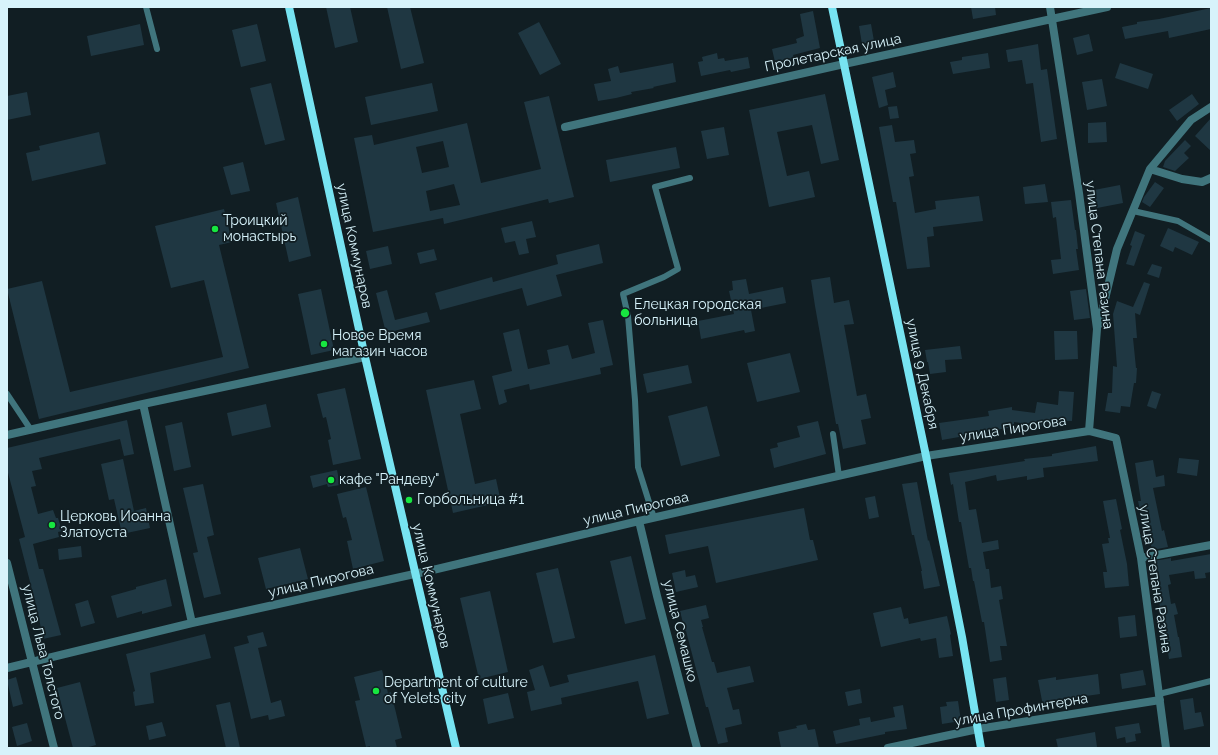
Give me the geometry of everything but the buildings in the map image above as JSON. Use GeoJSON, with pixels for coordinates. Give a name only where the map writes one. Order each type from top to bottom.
{"type":"FeatureCollection","features":[{"type":"Feature","properties":{"kind":"main road","name":"улица Коммунаров"},"geometry":{"type":"LineString","coordinates":[[289,7],[365,357],[456,748]]}},
{"type":"Feature","properties":{"kind":"main road","name":"улица 9 Декабря"},"geometry":{"type":"LineString","coordinates":[[832,7],[926,456],[962,637],[981,748]]}},
{"type":"Feature","properties":{"kind":"street","name":"улица Степана Разина"},"geometry":{"type":"LineString","coordinates":[[1050,7],[1079,193],[1097,329],[1089,430],[1116,438],[1141,558],[1166,748]]}},
{"type":"Feature","properties":{"kind":"street","name":"Пролетарская улица"},"geometry":{"type":"LineString","coordinates":[[565,127],[1107,7]]}},
{"type":"Feature","properties":{"kind":"street"},"geometry":{"type":"LineString","coordinates":[[1097,329],[1117,249],[1150,169],[1191,120],[1211,107]]}},
{"type":"Feature","properties":{"kind":"street"},"geometry":{"type":"LineString","coordinates":[[1150,169],[1182,179],[1202,182],[1211,178]]}},
{"type":"Feature","properties":{"kind":"street"},"geometry":{"type":"LineString","coordinates":[[7,435],[143,404],[365,357]]}},
{"type":"Feature","properties":{"kind":"street"},"geometry":{"type":"LineString","coordinates":[[143,404],[192,623]]}},
{"type":"Feature","properties":{"kind":"street","name":"улица Пирогова"},"geometry":{"type":"LineString","coordinates":[[7,668],[192,623],[415,574],[639,521],[926,456],[1089,430]]}},
{"type":"Feature","properties":{"kind":"street","name":"улица Семашко"},"geometry":{"type":"LineString","coordinates":[[639,521],[696,748]]}},
{"type":"Feature","properties":{"kind":"street"},"geometry":{"type":"LineString","coordinates":[[1141,558],[1211,545]]}},
{"type":"Feature","properties":{"kind":"street","name":"улица Льва Толстого"},"geometry":{"type":"LineString","coordinates":[[7,563],[54,748]]}},
{"type":"Feature","properties":{"kind":"street","name":"улица Профинтерна"},"geometry":{"type":"LineString","coordinates":[[888,748],[978,729],[1159,697]]}},
{"type":"Feature","properties":{"kind":"lane"},"geometry":{"type":"LineString","coordinates":[[146,7],[157,49]]}},
{"type":"Feature","properties":{"kind":"lane"},"geometry":{"type":"LineString","coordinates":[[654,518],[638,467],[635,400],[628,316],[623,294],[678,270],[655,187],[690,178]]}},
{"type":"Feature","properties":{"kind":"lane"},"geometry":{"type":"LineString","coordinates":[[1133,211],[1178,222],[1211,240]]}},
{"type":"Feature","properties":{"kind":"lane"},"geometry":{"type":"LineString","coordinates":[[7,394],[31,430]]}},
{"type":"Feature","properties":{"kind":"lane"},"geometry":{"type":"LineString","coordinates":[[833,434],[839,476]]}},
{"type":"Feature","properties":{"kind":"lane"},"geometry":{"type":"LineString","coordinates":[[1159,697],[1211,680]]}},
{"type":"Feature","properties":{"kind":"place","name":"Троицкий монастырь"},"geometry":{"type":"Point","coordinates":[215,229]}},
{"type":"Feature","properties":{"kind":"place","name":"Елецкая городская больница"},"geometry":{"type":"Point","coordinates":[625,313]}},
{"type":"Feature","properties":{"kind":"place","name":"Новое Время магазин часов"},"geometry":{"type":"Point","coordinates":[324,344]}},
{"type":"Feature","properties":{"kind":"place","name":"кафе \"Рандеву\""},"geometry":{"type":"Point","coordinates":[331,480]}},
{"type":"Feature","properties":{"kind":"place","name":"Горбольница #1"},"geometry":{"type":"Point","coordinates":[409,500]}},
{"type":"Feature","properties":{"kind":"place","name":"Церковь Иоанна Златоуста"},"geometry":{"type":"Point","coordinates":[52,525]}},
{"type":"Feature","properties":{"kind":"place","name":"Department of culture of Yelets city"},"geometry":{"type":"Point","coordinates":[376,691]}}]}
